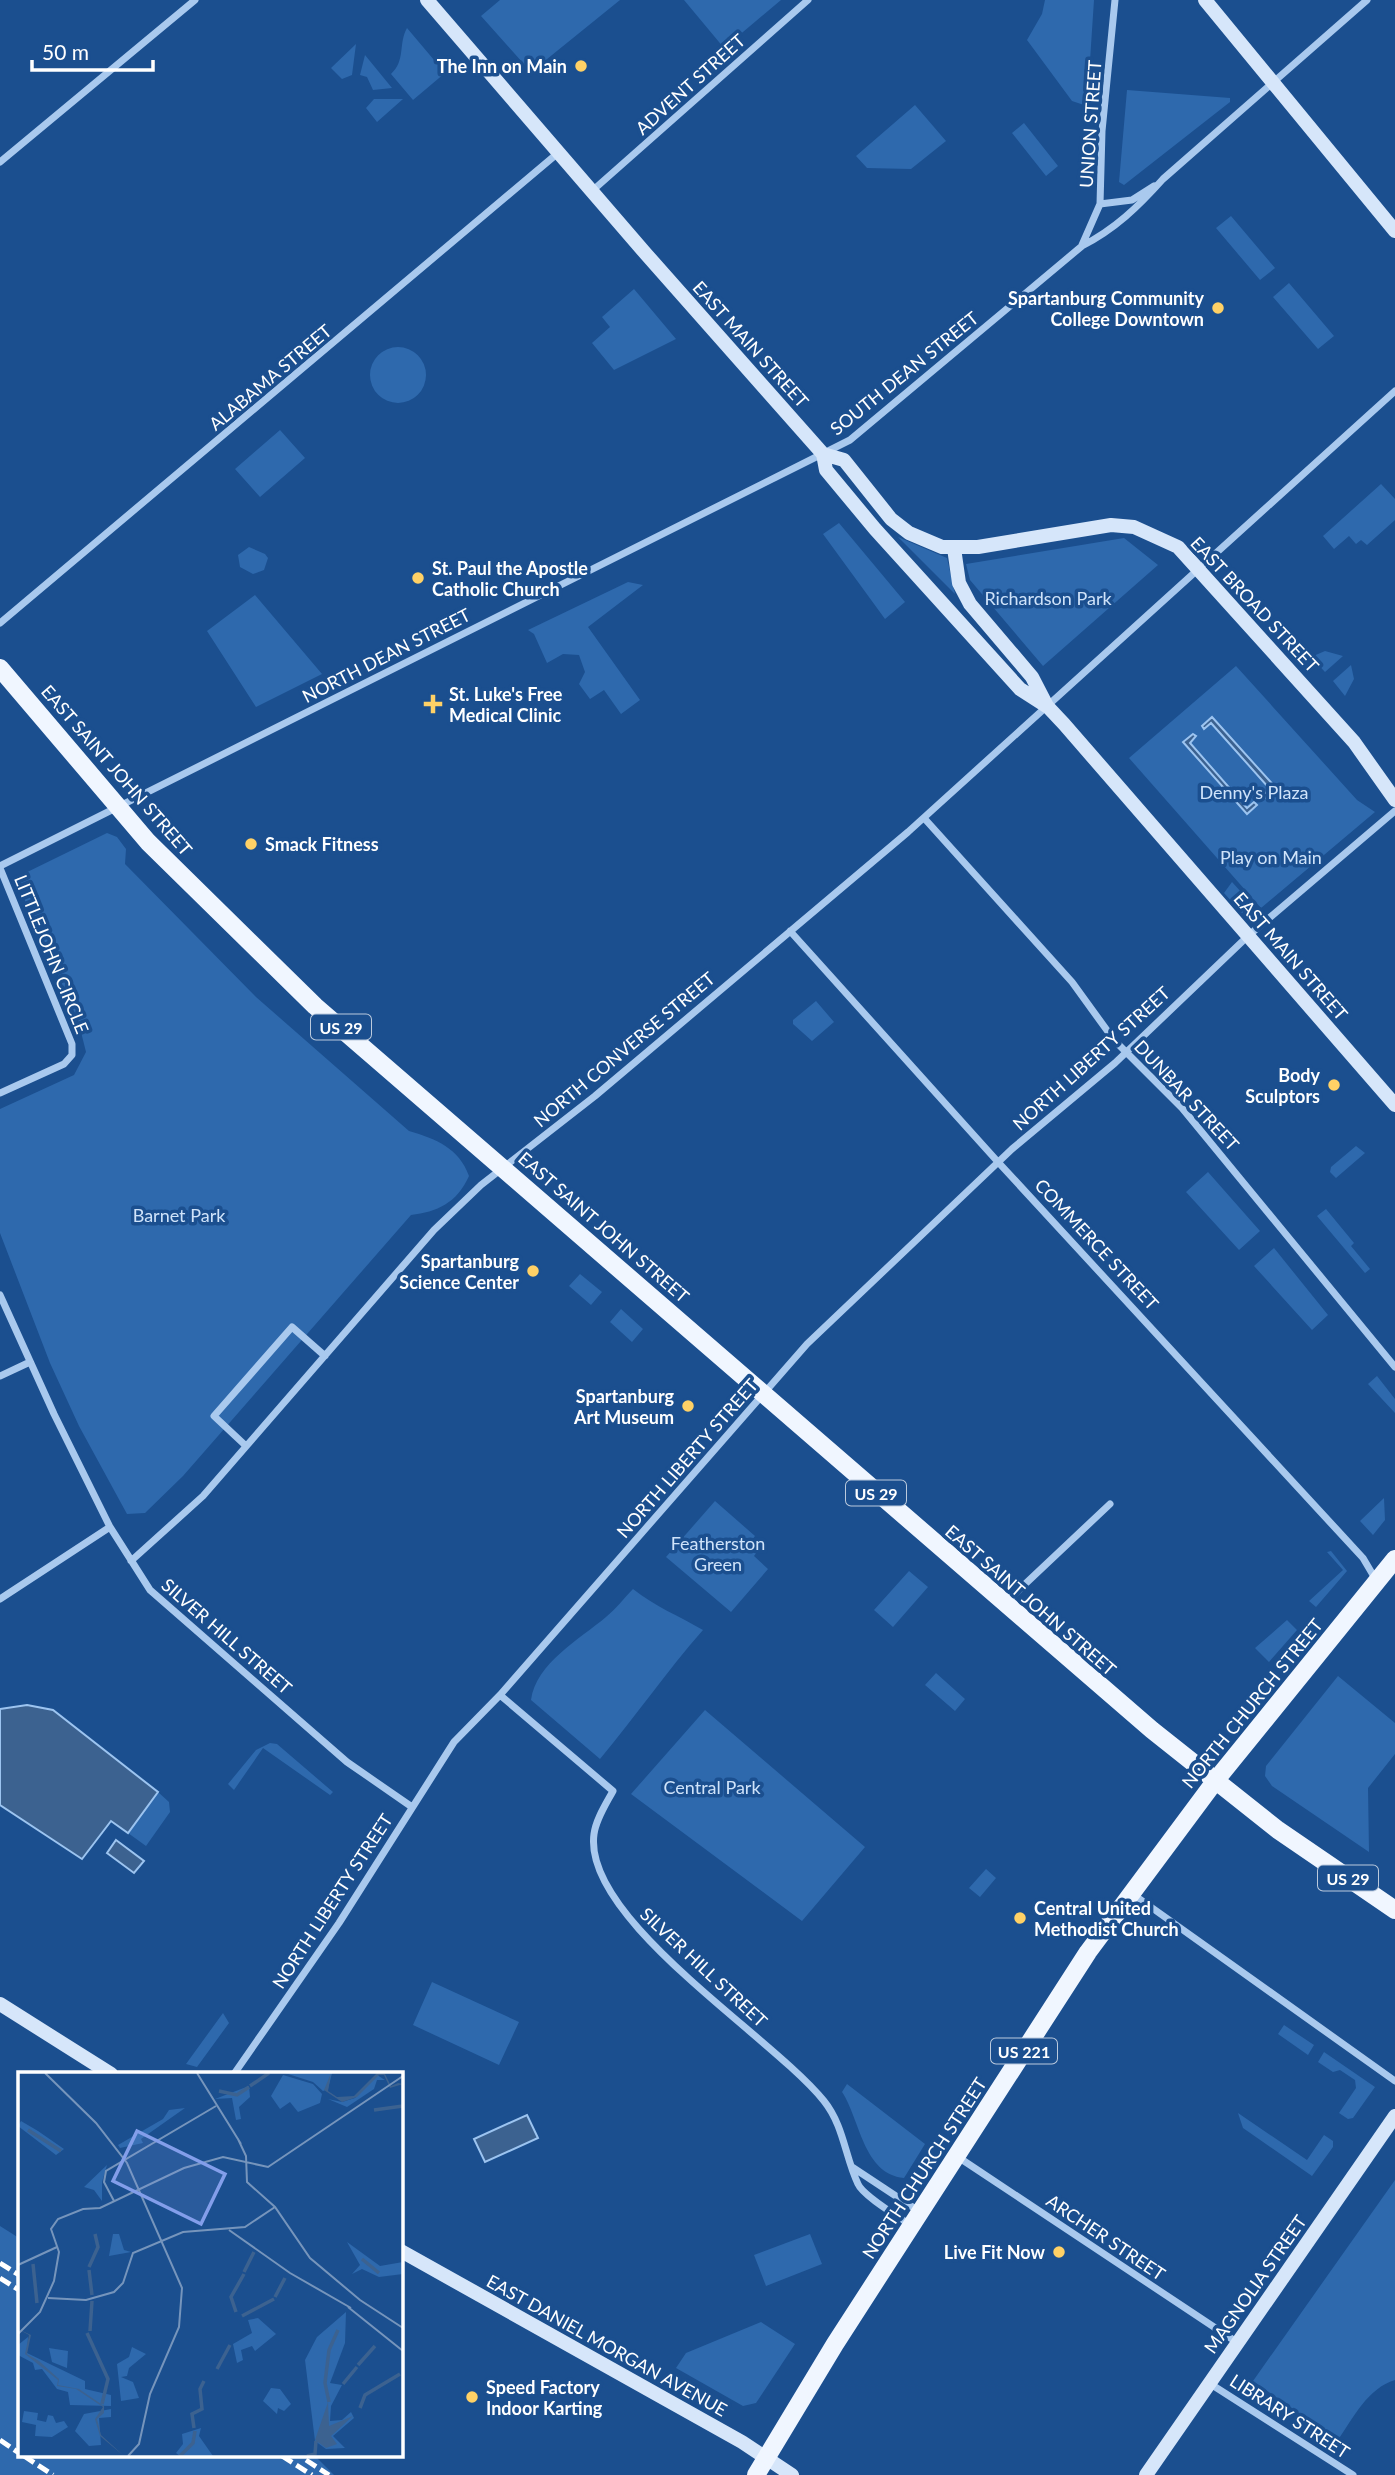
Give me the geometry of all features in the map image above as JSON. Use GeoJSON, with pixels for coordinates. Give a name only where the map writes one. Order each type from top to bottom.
{"type":"FeatureCollection","features":[{"type":"Feature","properties":{"kind":"main road","name":"EAST SAINT JOHN STREET"},"geometry":{"type":"LineString","coordinates":[[0,668],[148,842],[316,1006],[1003,1604],[1152,1730],[1216,1780]]}},
{"type":"Feature","properties":{"kind":"main road","name":"NORTH CHURCH STREET"},"geometry":{"type":"LineString","coordinates":[[756,2475],[916,2219],[1062,1992],[1130,1892],[1216,1780],[1395,1559]]}},
{"type":"Feature","properties":{"kind":"main road","name":"US 29"},"geometry":{"type":"LineString","coordinates":[[1216,1780],[1278,1830],[1395,1910]]}},
{"type":"Feature","properties":{"kind":"street"},"geometry":{"type":"LineString","coordinates":[[0,162],[195,0]]}},
{"type":"Feature","properties":{"kind":"street","name":"EAST MAIN STREET"},"geometry":{"type":"LineString","coordinates":[[427,0],[823,454],[826,470],[875,529],[1020,688],[1048,707]]}},
{"type":"Feature","properties":{"kind":"street","name":"ADVENT STREET"},"geometry":{"type":"LineString","coordinates":[[592,191],[808,0]]}},
{"type":"Feature","properties":{"kind":"street","name":"UNION STREET"},"geometry":{"type":"LineString","coordinates":[[1082,246],[1100,204],[1102,131],[1115,0]]}},
{"type":"Feature","properties":{"kind":"street"},"geometry":{"type":"LineString","coordinates":[[1205,0],[1395,231]]}},
{"type":"Feature","properties":{"kind":"street","name":"SOUTH DEAN STREET"},"geometry":{"type":"LineString","coordinates":[[823,454],[850,440],[1082,246],[1105,234],[1134,212],[1163,179],[1367,0]]}},
{"type":"Feature","properties":{"kind":"street","name":"ALABAMA STREET"},"geometry":{"type":"LineString","coordinates":[[0,623],[558,153]]}},
{"type":"Feature","properties":{"kind":"street","name":"SOUTH DEAN STREET"},"geometry":{"type":"LineString","coordinates":[[1100,204],[1132,200],[1163,179]]}},
{"type":"Feature","properties":{"kind":"street","name":"NORTH CONVERSE STREET"},"geometry":{"type":"LineString","coordinates":[[131,1561],[203,1496],[434,1230],[503,1167],[595,1096],[924,818],[1395,391]]}},
{"type":"Feature","properties":{"kind":"street","name":"EAST BROAD STREET"},"geometry":{"type":"LineString","coordinates":[[823,454],[844,460],[891,519],[925,542],[954,548],[978,547],[1100,526],[1121,526],[1141,530],[1178,547],[1347,734],[1395,800]]}},
{"type":"Feature","properties":{"kind":"street","name":"NORTH DEAN STREET"},"geometry":{"type":"LineString","coordinates":[[0,867],[823,454]]}},
{"type":"Feature","properties":{"kind":"street","name":"EAST MAIN STREET"},"geometry":{"type":"LineString","coordinates":[[954,548],[958,583],[970,604],[1032,677],[1048,707],[1395,1105]]}},
{"type":"Feature","properties":{"kind":"street","name":"NORTH LIBERTY STREET"},"geometry":{"type":"LineString","coordinates":[[235,2072],[339,1923],[454,1742],[500,1695],[807,1344],[998,1162],[1126,1052],[1248,936],[1395,811]]}},
{"type":"Feature","properties":{"kind":"street","name":"DUNBAR STREET"},"geometry":{"type":"LineString","coordinates":[[924,818],[1072,982],[1126,1052],[1182,1108],[1395,1367]]}},
{"type":"Feature","properties":{"kind":"street","name":"LITTLEJOHN CIRCLE"},"geometry":{"type":"LineString","coordinates":[[0,867],[72,1044],[72,1055],[64,1064],[0,1093]]}},
{"type":"Feature","properties":{"kind":"street","name":"COMMERCE STREET"},"geometry":{"type":"LineString","coordinates":[[790,931],[998,1162],[1363,1558],[1377,1581]]}},
{"type":"Feature","properties":{"kind":"street","name":"SILVER HILL STREET"},"geometry":{"type":"LineString","coordinates":[[0,1295],[110,1527],[131,1561],[164,1604],[347,1762],[412,1807]]}},
{"type":"Feature","properties":{"kind":"street"},"geometry":{"type":"LineString","coordinates":[[246,1446],[214,1416],[292,1327],[325,1356]]}},
{"type":"Feature","properties":{"kind":"street"},"geometry":{"type":"LineString","coordinates":[[0,1376],[30,1362]]}},
{"type":"Feature","properties":{"kind":"street"},"geometry":{"type":"LineString","coordinates":[[1003,1604],[1110,1504]]}},
{"type":"Feature","properties":{"kind":"street"},"geometry":{"type":"LineString","coordinates":[[0,1599],[110,1527]]}},
{"type":"Feature","properties":{"kind":"street","name":"SILVER HILL STREET"},"geometry":{"type":"LineString","coordinates":[[500,1695],[613,1791],[594,1835],[596,1858],[611,1897],[634,1927],[824,2102],[843,2136],[858,2187],[916,2219]]}},
{"type":"Feature","properties":{"kind":"street"},"geometry":{"type":"LineString","coordinates":[[1130,1892],[1395,2081]]}},
{"type":"Feature","properties":{"kind":"street"},"geometry":{"type":"LineString","coordinates":[[0,2004],[108,2072]]}},
{"type":"Feature","properties":{"kind":"street","name":"MAGNOLIA STREET"},"geometry":{"type":"LineString","coordinates":[[1146,2475],[1395,2116]]}},
{"type":"Feature","properties":{"kind":"street","name":"ARCHER STREET"},"geometry":{"type":"LineString","coordinates":[[957,2156],[1238,2343]]}},
{"type":"Feature","properties":{"kind":"street"},"geometry":{"type":"LineString","coordinates":[[852,2167],[916,2219]]}},
{"type":"Feature","properties":{"kind":"street","name":"EAST DANIEL MORGAN AVENUE"},"geometry":{"type":"LineString","coordinates":[[402,2252],[766,2457],[792,2475]]}},
{"type":"Feature","properties":{"kind":"street","name":"LIBRARY STREET"},"geometry":{"type":"LineString","coordinates":[[1209,2383],[1353,2475]]}},
{"type":"Feature","properties":{"kind":"green space"},"geometry":{"type":"Polygon","coordinates":[[[500,0],[620,0],[531,72],[481,16],[500,0]]]}},
{"type":"Feature","properties":{"kind":"green space"},"geometry":{"type":"Polygon","coordinates":[[[684,0],[781,0],[724,48],[684,0]]]}},
{"type":"Feature","properties":{"kind":"green space"},"geometry":{"type":"Polygon","coordinates":[[[1045,0],[1094,0],[1087,106],[1072,101],[1027,40],[1042,14],[1045,0]]]}},
{"type":"Feature","properties":{"kind":"green space"},"geometry":{"type":"Polygon","coordinates":[[[407,28],[445,73],[413,100],[391,74],[399,63],[407,28]]]}},
{"type":"Feature","properties":{"kind":"green space"},"geometry":{"type":"Polygon","coordinates":[[[356,44],[352,75],[342,79],[331,68],[356,44]]]}},
{"type":"Feature","properties":{"kind":"green space"},"geometry":{"type":"Polygon","coordinates":[[[365,55],[392,88],[373,90],[367,77],[360,75],[365,55]]]}},
{"type":"Feature","properties":{"kind":"green space"},"geometry":{"type":"Polygon","coordinates":[[[1127,90],[1230,98],[1230,102],[1124,185],[1119,182],[1127,90]]]}},
{"type":"Feature","properties":{"kind":"green space"},"geometry":{"type":"Polygon","coordinates":[[[374,99],[403,99],[377,122],[366,108],[374,99]]]}},
{"type":"Feature","properties":{"kind":"green space"},"geometry":{"type":"Polygon","coordinates":[[[915,105],[946,141],[911,169],[867,168],[856,156],[915,105]]]}},
{"type":"Feature","properties":{"kind":"green space"},"geometry":{"type":"Polygon","coordinates":[[[1024,123],[1058,166],[1046,176],[1012,133],[1024,123]]]}},
{"type":"Feature","properties":{"kind":"green space"},"geometry":{"type":"Polygon","coordinates":[[[1231,216],[1275,268],[1260,280],[1216,228],[1231,216]]]}},
{"type":"Feature","properties":{"kind":"green space"},"geometry":{"type":"Polygon","coordinates":[[[1289,283],[1334,336],[1318,349],[1273,297],[1289,283]]]}},
{"type":"Feature","properties":{"kind":"green space"},"geometry":{"type":"Polygon","coordinates":[[[634,289],[676,339],[614,370],[592,343],[610,327],[602,317],[634,289]]]}},
{"type":"Feature","properties":{"kind":"green space"},"geometry":{"type":"Polygon","coordinates":[[[398,347],[409,349],[418,355],[424,364],[424,386],[418,395],[409,401],[398,403],[387,401],[378,395],[372,386],[370,375],[372,364],[378,355],[387,349],[398,347]]]}},
{"type":"Feature","properties":{"kind":"green space"},"geometry":{"type":"Polygon","coordinates":[[[280,430],[305,458],[260,497],[235,469],[280,430]]]}},
{"type":"Feature","properties":{"kind":"green space"},"geometry":{"type":"Polygon","coordinates":[[[1381,484],[1395,499],[1395,520],[1367,545],[1361,540],[1356,544],[1349,536],[1334,549],[1323,536],[1381,484]]]}},
{"type":"Feature","properties":{"kind":"green space"},"geometry":{"type":"Polygon","coordinates":[[[839,523],[905,602],[885,619],[823,534],[839,523]]]}},
{"type":"Feature","properties":{"kind":"green space"},"geometry":{"type":"Polygon","coordinates":[[[898,537],[947,558],[955,594],[898,537]]]}},
{"type":"Feature","properties":{"kind":"green space","name":"Richardson Park"},"geometry":{"type":"Polygon","coordinates":[[[1124,538],[1158,565],[1043,666],[970,580],[966,564],[1124,538]]]}},
{"type":"Feature","properties":{"kind":"green space"},"geometry":{"type":"Polygon","coordinates":[[[249,547],[268,558],[264,570],[253,574],[240,567],[238,555],[249,547]]]}},
{"type":"Feature","properties":{"kind":"green space"},"geometry":{"type":"Polygon","coordinates":[[[628,582],[643,585],[588,627],[640,700],[621,714],[604,690],[590,699],[579,684],[585,672],[579,655],[563,654],[547,663],[534,634],[528,630],[628,582]]]}},
{"type":"Feature","properties":{"kind":"green space"},"geometry":{"type":"Polygon","coordinates":[[[255,595],[322,674],[256,707],[207,631],[255,595]]]}},
{"type":"Feature","properties":{"kind":"green space"},"geometry":{"type":"Polygon","coordinates":[[[1325,651],[1343,656],[1325,672],[1311,657],[1325,651]]]}},
{"type":"Feature","properties":{"kind":"green space"},"geometry":{"type":"Polygon","coordinates":[[[1351,665],[1354,679],[1345,696],[1333,681],[1351,665]]]}},
{"type":"Feature","properties":{"kind":"green space","name":"Denny's Plaza"},"geometry":{"type":"Polygon","coordinates":[[[1236,666],[1357,800],[1375,812],[1261,908],[1129,758],[1236,666]]]}},
{"type":"Feature","properties":{"kind":"green space","name":"Barnet Park"},"geometry":{"type":"Polygon","coordinates":[[[107,833],[117,837],[126,849],[125,864],[256,997],[409,1131],[437,1141],[453,1152],[465,1166],[469,1176],[459,1193],[445,1204],[411,1215],[183,1476],[145,1513],[127,1514],[79,1426],[50,1363],[0,1233],[0,1109],[74,1075],[86,1052],[78,1020],[15,878],[107,833]]]}},
{"type":"Feature","properties":{"kind":"green space"},"geometry":{"type":"Polygon","coordinates":[[[1232,882],[1252,904],[1242,913],[1224,893],[1232,882]]]}},
{"type":"Feature","properties":{"kind":"green space"},"geometry":{"type":"Polygon","coordinates":[[[816,1001],[834,1022],[812,1041],[793,1024],[793,1020],[816,1001]]]}},
{"type":"Feature","properties":{"kind":"green space"},"geometry":{"type":"Polygon","coordinates":[[[1356,1146],[1365,1153],[1336,1178],[1330,1172],[1331,1167],[1356,1146]]]}},
{"type":"Feature","properties":{"kind":"green space"},"geometry":{"type":"Polygon","coordinates":[[[1208,1172],[1260,1231],[1239,1250],[1186,1192],[1208,1172]]]}},
{"type":"Feature","properties":{"kind":"green space"},"geometry":{"type":"Polygon","coordinates":[[[1326,1209],[1354,1243],[1351,1246],[1370,1269],[1365,1273],[1317,1216],[1326,1209]]]}},
{"type":"Feature","properties":{"kind":"green space"},"geometry":{"type":"Polygon","coordinates":[[[1274,1248],[1328,1315],[1312,1330],[1254,1266],[1274,1248]]]}},
{"type":"Feature","properties":{"kind":"green space"},"geometry":{"type":"Polygon","coordinates":[[[580,1274],[602,1292],[591,1305],[569,1286],[580,1274]]]}},
{"type":"Feature","properties":{"kind":"green space"},"geometry":{"type":"Polygon","coordinates":[[[621,1309],[643,1329],[632,1342],[610,1322],[621,1309]]]}},
{"type":"Feature","properties":{"kind":"green space"},"geometry":{"type":"Polygon","coordinates":[[[1377,1376],[1395,1399],[1395,1413],[1368,1384],[1377,1376]]]}},
{"type":"Feature","properties":{"kind":"green space"},"geometry":{"type":"Polygon","coordinates":[[[1384,1498],[1385,1520],[1373,1535],[1360,1521],[1384,1498]]]}},
{"type":"Feature","properties":{"kind":"green space","name":"Featherston Green"},"geometry":{"type":"Polygon","coordinates":[[[715,1501],[755,1536],[751,1541],[760,1548],[754,1556],[768,1569],[731,1612],[666,1557],[715,1501]]]}},
{"type":"Feature","properties":{"kind":"green space"},"geometry":{"type":"Polygon","coordinates":[[[1331,1551],[1347,1571],[1316,1607],[1309,1601],[1343,1570],[1327,1552],[1331,1551]]]}},
{"type":"Feature","properties":{"kind":"green space"},"geometry":{"type":"Polygon","coordinates":[[[909,1571],[928,1587],[893,1627],[874,1610],[909,1571]]]}},
{"type":"Feature","properties":{"kind":"green space"},"geometry":{"type":"Polygon","coordinates":[[[633,1589],[703,1630],[600,1759],[531,1700],[541,1675],[550,1663],[610,1614],[633,1589]]]}},
{"type":"Feature","properties":{"kind":"green space"},"geometry":{"type":"Polygon","coordinates":[[[1287,1620],[1297,1630],[1269,1662],[1255,1648],[1287,1620]]]}},
{"type":"Feature","properties":{"kind":"green space"},"geometry":{"type":"Polygon","coordinates":[[[936,1673],[965,1699],[955,1711],[925,1685],[936,1673]]]}},
{"type":"Feature","properties":{"kind":"green space"},"geometry":{"type":"Polygon","coordinates":[[[1338,1676],[1395,1723],[1395,1754],[1368,1788],[1369,1852],[1272,1786],[1265,1776],[1266,1766],[1338,1676]]]}},
{"type":"Feature","properties":{"kind":"green space","name":"Central Park"},"geometry":{"type":"Polygon","coordinates":[[[705,1710],[865,1847],[802,1921],[631,1794],[705,1710]]]}},
{"type":"Feature","properties":{"kind":"green space"},"geometry":{"type":"Polygon","coordinates":[[[270,1743],[277,1744],[333,1792],[330,1795],[263,1748],[234,1790],[228,1784],[256,1750],[270,1743]]]}},
{"type":"Feature","properties":{"kind":"green space"},"geometry":{"type":"Polygon","coordinates":[[[158,1792],[169,1802],[170,1812],[146,1846],[128,1833],[158,1792]]]}},
{"type":"Feature","properties":{"kind":"green space"},"geometry":{"type":"Polygon","coordinates":[[[986,1869],[996,1878],[980,1897],[969,1888],[986,1869]]]}},
{"type":"Feature","properties":{"kind":"green space"},"geometry":{"type":"Polygon","coordinates":[[[432,1982],[519,2022],[499,2065],[413,2025],[432,1982]]]}},
{"type":"Feature","properties":{"kind":"green space"},"geometry":{"type":"Polygon","coordinates":[[[223,2013],[229,2023],[197,2067],[186,2064],[223,2013]]]}},
{"type":"Feature","properties":{"kind":"green space"},"geometry":{"type":"Polygon","coordinates":[[[1284,2025],[1314,2045],[1308,2055],[1278,2034],[1284,2025]]]}},
{"type":"Feature","properties":{"kind":"green space"},"geometry":{"type":"Polygon","coordinates":[[[1324,2052],[1375,2087],[1353,2118],[1348,2119],[1339,2113],[1356,2088],[1355,2080],[1340,2070],[1333,2072],[1318,2062],[1324,2052]]]}},
{"type":"Feature","properties":{"kind":"green space"},"geometry":{"type":"Polygon","coordinates":[[[847,2084],[925,2144],[904,2178],[890,2174],[871,2156],[842,2092],[847,2084]]]}},
{"type":"Feature","properties":{"kind":"green space"},"geometry":{"type":"Polygon","coordinates":[[[1238,2113],[1307,2160],[1324,2135],[1333,2141],[1333,2147],[1312,2176],[1243,2128],[1238,2113]]]}},
{"type":"Feature","properties":{"kind":"green space"},"geometry":{"type":"Polygon","coordinates":[[[1395,2180],[1395,2380],[1385,2384],[1369,2397],[1338,2440],[1253,2381],[1395,2180]]]}},
{"type":"Feature","properties":{"kind":"green space"},"geometry":{"type":"Polygon","coordinates":[[[0,2226],[18,2237],[18,2458],[317,2458],[334,2475],[0,2475],[0,2226]]]}},
{"type":"Feature","properties":{"kind":"green space"},"geometry":{"type":"Polygon","coordinates":[[[810,2234],[822,2264],[766,2286],[754,2255],[810,2234]]]}},
{"type":"Feature","properties":{"kind":"green space"},"geometry":{"type":"Polygon","coordinates":[[[761,2322],[795,2344],[756,2403],[743,2406],[676,2368],[686,2353],[761,2322]]]}},
{"type":"Feature","properties":{"kind":"shaded area"},"geometry":{"type":"Polygon","coordinates":[[[1212,717],[1276,788],[1265,798],[1263,795],[1269,788],[1211,723],[1204,729],[1202,726],[1212,717]]]}},
{"type":"Feature","properties":{"kind":"shaded area"},"geometry":{"type":"Polygon","coordinates":[[[1193,734],[1196,736],[1190,743],[1247,808],[1254,802],[1257,805],[1247,814],[1183,742],[1193,734]]]}},
{"type":"Feature","properties":{"kind":"shaded area"},"geometry":{"type":"Polygon","coordinates":[[[27,1705],[53,1710],[158,1792],[128,1833],[111,1821],[82,1859],[0,1805],[0,1709],[27,1705]]]}},
{"type":"Feature","properties":{"kind":"shaded area"},"geometry":{"type":"Polygon","coordinates":[[[116,1840],[144,1861],[134,1873],[107,1853],[116,1840]]]}},
{"type":"Feature","properties":{"kind":"shaded area"},"geometry":{"type":"Polygon","coordinates":[[[527,2115],[538,2138],[485,2162],[474,2139],[527,2115]]]}},
{"type":"Feature","properties":{"kind":"railway"},"geometry":{"type":"LineString","coordinates":[[0,2263],[18,2274]]}},
{"type":"Feature","properties":{"kind":"railway"},"geometry":{"type":"LineString","coordinates":[[0,2278],[18,2289]]}},
{"type":"Feature","properties":{"kind":"railway"},"geometry":{"type":"LineString","coordinates":[[0,2440],[18,2452]]}},
{"type":"Feature","properties":{"kind":"railway"},"geometry":{"type":"LineString","coordinates":[[27,2458],[53,2475]]}},
{"type":"Feature","properties":{"kind":"railway"},"geometry":{"type":"LineString","coordinates":[[285,2458],[312,2475]]}},
{"type":"Feature","properties":{"kind":"railway"},"geometry":{"type":"LineString","coordinates":[[306,2460],[329,2475]]}},
{"type":"Feature","properties":{"kind":"place","name":"The Inn on Main"},"geometry":{"type":"Point","coordinates":[581,66]}},
{"type":"Feature","properties":{"kind":"place","name":"Spartanburg Community College Downtown"},"geometry":{"type":"Point","coordinates":[1218,308]}},
{"type":"Feature","properties":{"kind":"place","name":"St. Paul the Apostle Catholic Church"},"geometry":{"type":"Point","coordinates":[418,578]}},
{"type":"Feature","properties":{"kind":"place","name":"St. Luke's Free Medical Clinic"},"geometry":{"type":"Point","coordinates":[433,704]}},
{"type":"Feature","properties":{"kind":"place","name":"Smack Fitness"},"geometry":{"type":"Point","coordinates":[251,844]}},
{"type":"Feature","properties":{"kind":"place","name":"Body Sculptors"},"geometry":{"type":"Point","coordinates":[1334,1085]}},
{"type":"Feature","properties":{"kind":"place","name":"Spartanburg Science Center"},"geometry":{"type":"Point","coordinates":[533,1271]}},
{"type":"Feature","properties":{"kind":"place","name":"Spartanburg Art Museum"},"geometry":{"type":"Point","coordinates":[688,1406]}},
{"type":"Feature","properties":{"kind":"place","name":"Central United Methodist Church"},"geometry":{"type":"Point","coordinates":[1020,1918]}},
{"type":"Feature","properties":{"kind":"place","name":"Live Fit Now"},"geometry":{"type":"Point","coordinates":[1059,2252]}},
{"type":"Feature","properties":{"kind":"place","name":"Speed Factory Indoor Karting"},"geometry":{"type":"Point","coordinates":[472,2397]}},
{"type":"Feature","properties":{"kind":"park label","name":"Play on Main"},"geometry":{"type":"Point","coordinates":[1271,857]}}]}
